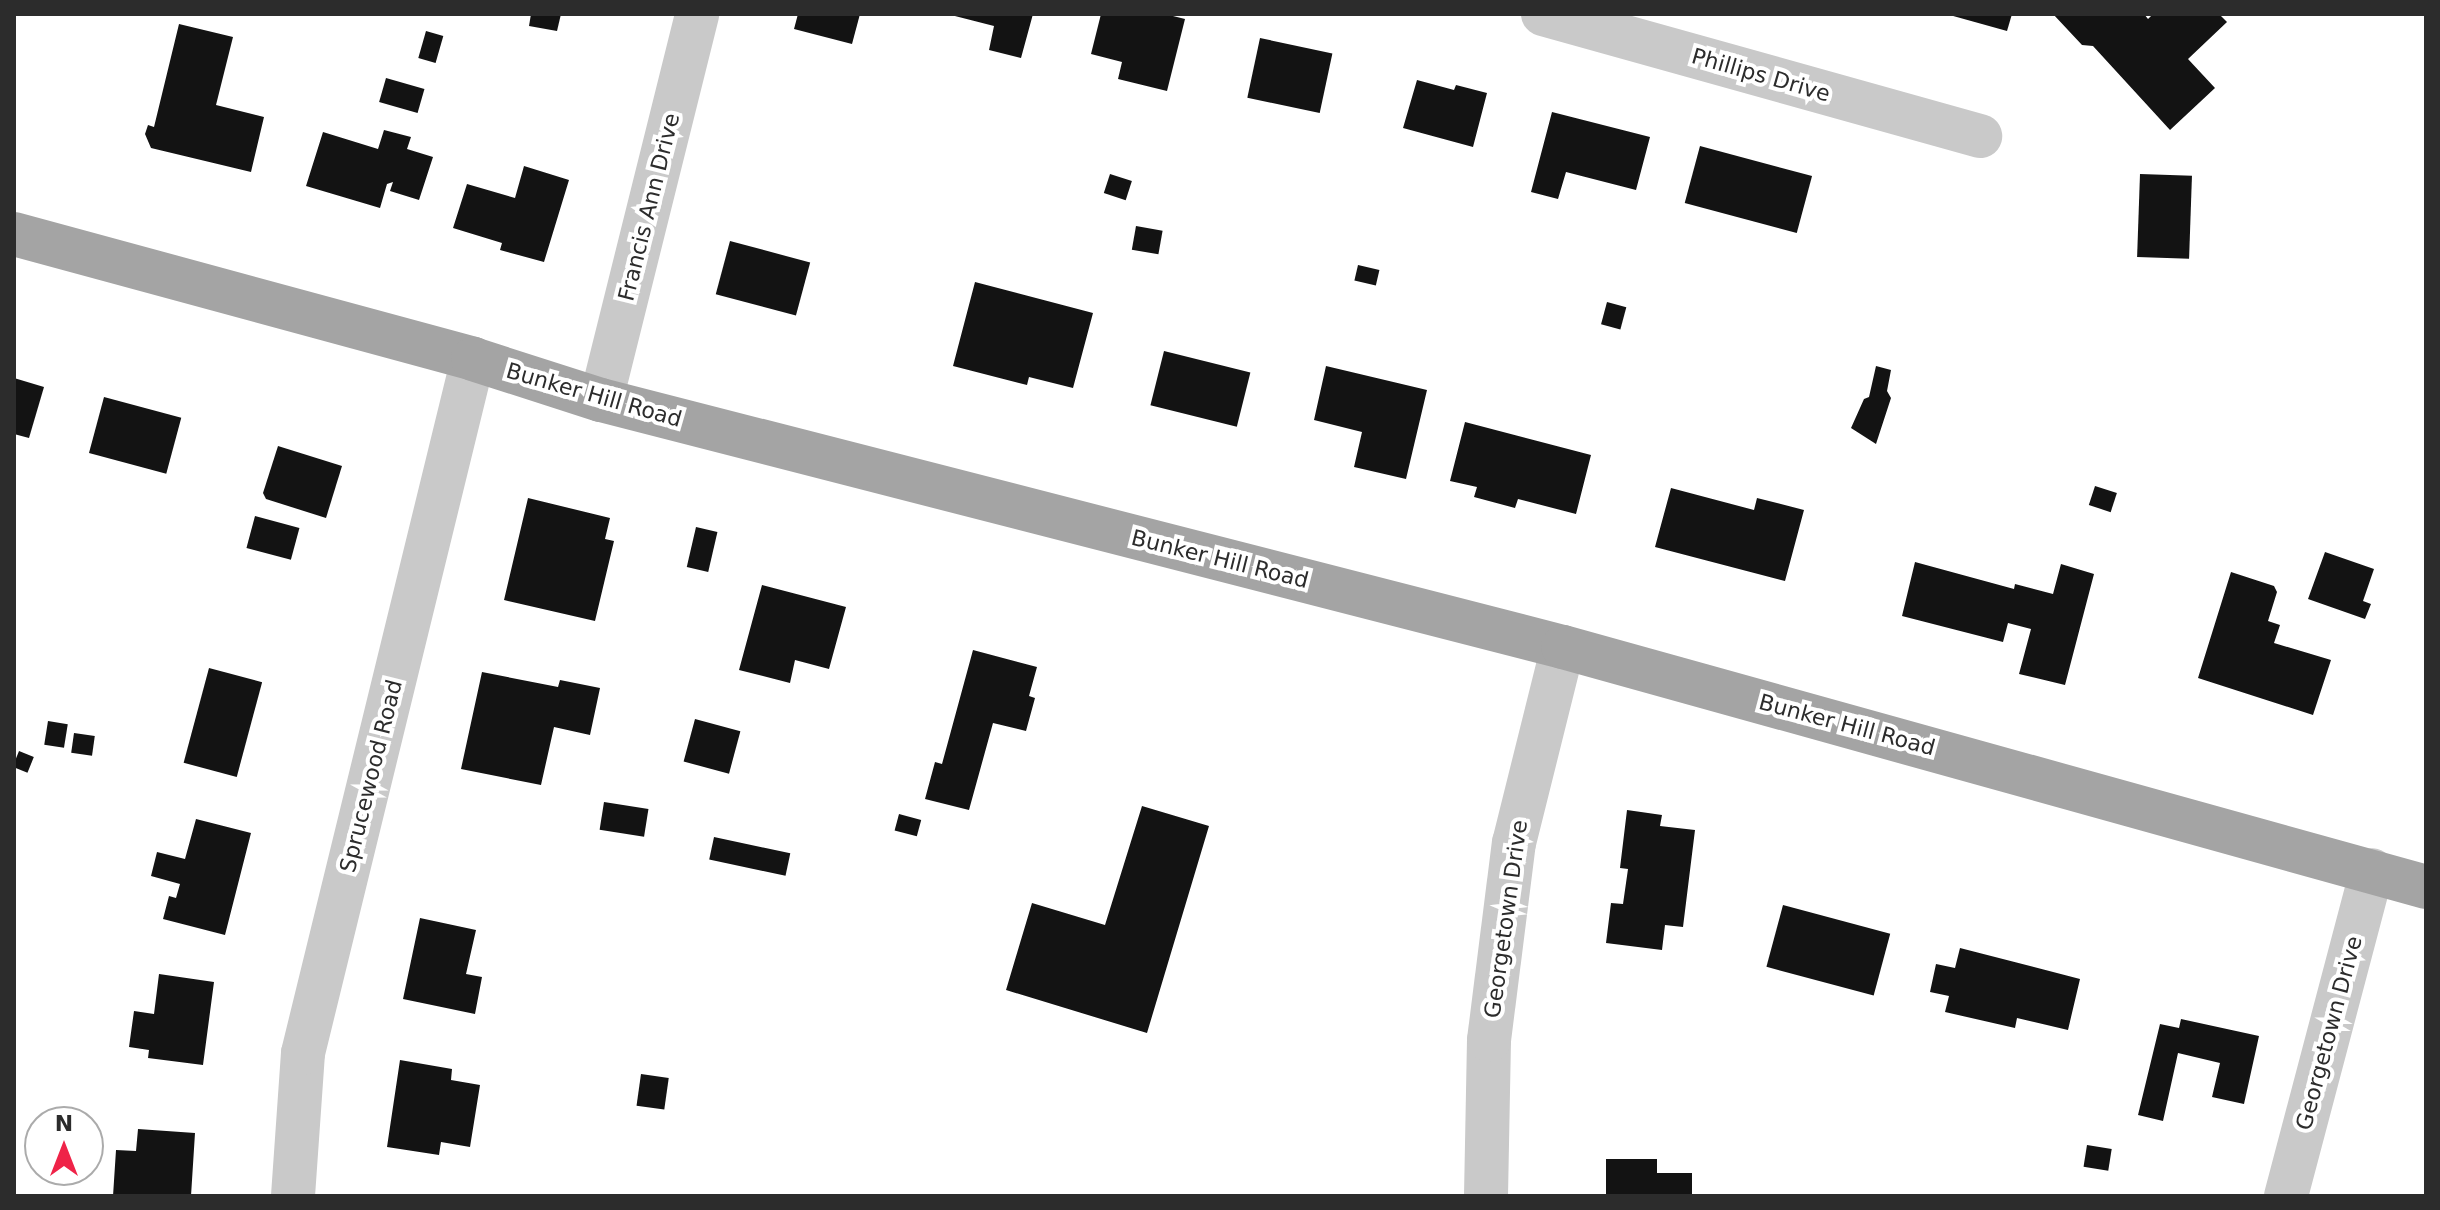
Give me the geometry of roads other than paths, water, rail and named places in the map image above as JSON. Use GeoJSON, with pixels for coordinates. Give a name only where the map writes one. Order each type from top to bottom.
{"type":"FeatureCollection","features":[{"type":"Feature","properties":{"kind":"main road","name":"Bunker Hill Road"},"geometry":{"type":"LineString","coordinates":[[14,234],[473,359],[601,400],[1563,647],[2426,887]]}},
{"type":"Feature","properties":{"kind":"street","name":"Francis Ann Drive"},"geometry":{"type":"LineString","coordinates":[[601,400],[697,14]]}},
{"type":"Feature","properties":{"kind":"street","name":"Phillips Drive"},"geometry":{"type":"LineString","coordinates":[[1543,14],[1980,136]]}},
{"type":"Feature","properties":{"kind":"street","name":"Sprucewood Road"},"geometry":{"type":"LineString","coordinates":[[293,1196],[303,1053],[473,359]]}},
{"type":"Feature","properties":{"kind":"street","name":"Georgetown Drive"},"geometry":{"type":"LineString","coordinates":[[1486,1196],[1489,1040],[1514,843],[1563,647]]}},
{"type":"Feature","properties":{"kind":"street","name":"Georgetown Drive"},"geometry":{"type":"LineString","coordinates":[[2286,1196],[2372,870]]}}]}
